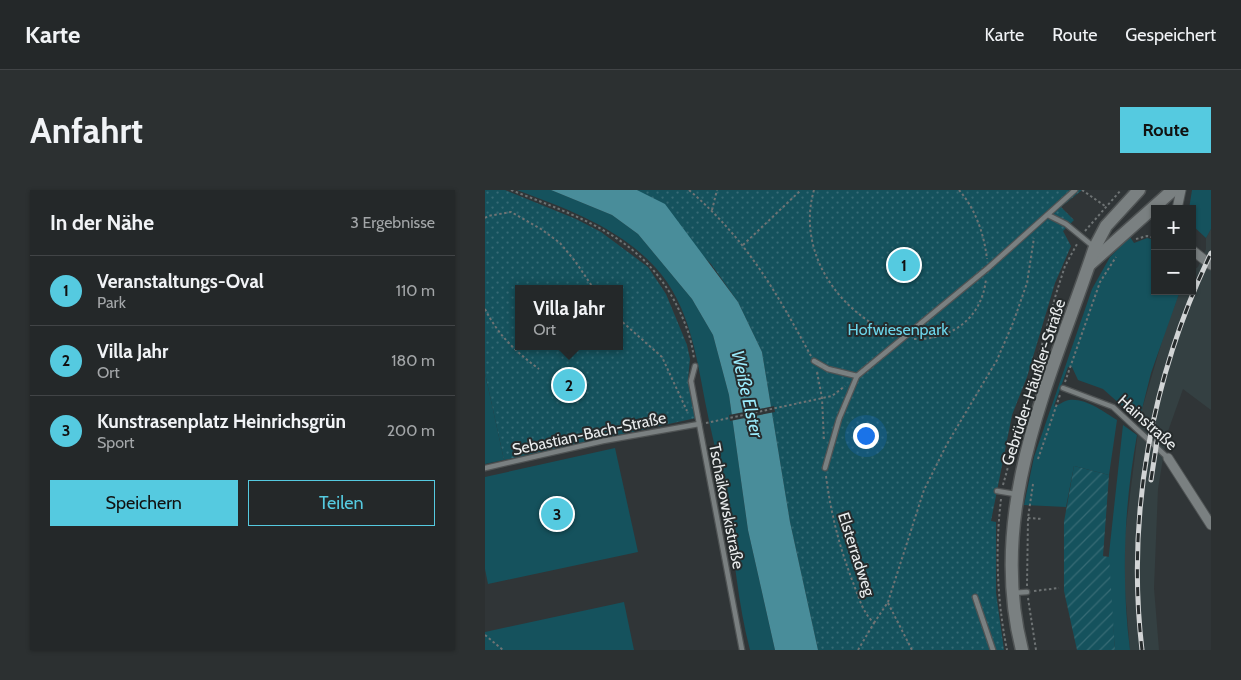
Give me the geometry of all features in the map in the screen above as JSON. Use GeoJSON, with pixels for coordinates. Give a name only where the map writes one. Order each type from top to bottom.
{"type":"FeatureCollection","features":[{"type":"Feature","properties":{"kind":"main road","name":"Gebrüder-Häußler-Straße"},"geometry":{"type":"LineString","coordinates":[[1159,205],[1173,190]]}},
{"type":"Feature","properties":{"kind":"main road","name":"Gebrüder-Häußler-Straße"},"geometry":{"type":"LineString","coordinates":[[1022,650],[1013,593],[1011,540],[1016,494],[1033,427],[1095,247],[1105,226],[1137,192]]}},
{"type":"Feature","properties":{"kind":"main road"},"geometry":{"type":"LineString","coordinates":[[1137,192],[1151,211]]}},
{"type":"Feature","properties":{"kind":"main road","name":"Gebrüder-Häußler-Straße"},"geometry":{"type":"LineString","coordinates":[[1089,265],[1151,213]]}},
{"type":"Feature","properties":{"kind":"street"},"geometry":{"type":"LineString","coordinates":[[1178,205],[1181,190]]}},
{"type":"Feature","properties":{"kind":"street"},"geometry":{"type":"LineString","coordinates":[[1196,253],[1211,265]]}},
{"type":"Feature","properties":{"kind":"street","name":"Hainstraße"},"geometry":{"type":"LineString","coordinates":[[1168,458],[1211,525]]}},
{"type":"Feature","properties":{"kind":"lane"},"geometry":{"type":"LineString","coordinates":[[825,468],[839,419],[857,376],[988,268],[1075,190]]}},
{"type":"Feature","properties":{"kind":"lane"},"geometry":{"type":"LineString","coordinates":[[1048,215],[1066,224],[1095,247]]}},
{"type":"Feature","properties":{"kind":"lane"},"geometry":{"type":"LineString","coordinates":[[814,361],[828,369],[857,376]]}},
{"type":"Feature","properties":{"kind":"lane","name":"Tschaikowskistraße"},"geometry":{"type":"LineString","coordinates":[[695,366],[691,381],[742,650]]}},
{"type":"Feature","properties":{"kind":"lane","name":"Hainstraße"},"geometry":{"type":"LineString","coordinates":[[1063,388],[1113,407],[1168,458]]}},
{"type":"Feature","properties":{"kind":"lane","name":"Sebastian-Bach-Straße"},"geometry":{"type":"LineString","coordinates":[[485,468],[603,441],[699,424]]}},
{"type":"Feature","properties":{"kind":"lane"},"geometry":{"type":"LineString","coordinates":[[997,491],[1016,494]]}},
{"type":"Feature","properties":{"kind":"lane"},"geometry":{"type":"LineString","coordinates":[[1013,593],[1027,592]]}},
{"type":"Feature","properties":{"kind":"lane"},"geometry":{"type":"LineString","coordinates":[[975,597],[993,650]]}},
{"type":"Feature","properties":{"kind":"path"},"geometry":{"type":"LineString","coordinates":[[511,190],[585,219],[613,234],[650,266],[671,293],[681,314],[693,348],[695,366]]}},
{"type":"Feature","properties":{"kind":"path"},"geometry":{"type":"LineString","coordinates":[[689,190],[712,210],[743,245],[774,287],[814,361],[822,398],[824,448]]}},
{"type":"Feature","properties":{"kind":"path"},"geometry":{"type":"LineString","coordinates":[[712,210],[717,190]]}},
{"type":"Feature","properties":{"kind":"path"},"geometry":{"type":"LineString","coordinates":[[743,245],[801,190]]}},
{"type":"Feature","properties":{"kind":"path"},"geometry":{"type":"LineString","coordinates":[[814,190],[809,218],[812,241],[826,278],[856,314],[881,330],[903,338],[927,339],[940,337],[966,323],[976,312],[981,300],[988,268],[983,233],[961,191]]}},
{"type":"Feature","properties":{"kind":"path"},"geometry":{"type":"LineString","coordinates":[[1083,191],[1105,207]]}},
{"type":"Feature","properties":{"kind":"path"},"geometry":{"type":"LineString","coordinates":[[485,218],[511,212],[541,229],[560,243],[591,285]]}},
{"type":"Feature","properties":{"kind":"path"},"geometry":{"type":"LineString","coordinates":[[858,650],[873,622],[888,602],[925,490],[947,444],[997,360],[1013,324],[1027,284],[1035,227]]}},
{"type":"Feature","properties":{"kind":"path"},"geometry":{"type":"LineString","coordinates":[[1135,239],[1151,237]]}},
{"type":"Feature","properties":{"kind":"path"},"geometry":{"type":"LineString","coordinates":[[1037,462],[1100,282],[1122,252]]}},
{"type":"Feature","properties":{"kind":"path"},"geometry":{"type":"LineString","coordinates":[[485,309],[494,326],[515,351],[539,369]]}},
{"type":"Feature","properties":{"kind":"path"},"geometry":{"type":"LineString","coordinates":[[623,323],[662,357],[687,411]]}},
{"type":"Feature","properties":{"kind":"path"},"geometry":{"type":"LineString","coordinates":[[707,423],[832,396],[849,382]]}},
{"type":"Feature","properties":{"kind":"path","name":"Elsterradweg"},"geometry":{"type":"LineString","coordinates":[[825,468],[830,512],[841,550],[862,605],[873,622]]}},
{"type":"Feature","properties":{"kind":"path"},"geometry":{"type":"LineString","coordinates":[[1034,480],[1028,518],[1027,592],[1037,650]]}},
{"type":"Feature","properties":{"kind":"path"},"geometry":{"type":"LineString","coordinates":[[1028,518],[1043,518]]}},
{"type":"Feature","properties":{"kind":"path"},"geometry":{"type":"LineString","coordinates":[[1027,592],[1059,588]]}},
{"type":"Feature","properties":{"kind":"path"},"geometry":{"type":"LineString","coordinates":[[888,602],[912,650]]}},
{"type":"Feature","properties":{"kind":"path"},"geometry":{"type":"LineString","coordinates":[[485,635],[503,650]]}},
{"type":"Feature","properties":{"kind":"shaded area"},"geometry":{"type":"Polygon","coordinates":[[[1211,229],[1211,410],[1183,389],[1167,434],[1158,489],[1154,588],[1159,650],[1130,650],[1124,578],[1125,535],[1140,416],[1165,331],[1178,295],[1196,295],[1196,268],[1206,249],[1206,238],[1211,229]]]}},
{"type":"Feature","properties":{"kind":"green space"},"geometry":{"type":"Polygon","coordinates":[[[485,190],[505,190],[576,219],[601,232],[648,267],[666,294],[687,345],[690,359],[688,379],[696,418],[504,460],[485,373],[485,190]]]}},
{"type":"Feature","properties":{"kind":"green space"},"geometry":{"type":"Polygon","coordinates":[[[517,190],[551,190],[612,215],[638,234],[692,299],[713,335],[729,395],[748,530],[775,650],[750,650],[739,594],[722,478],[696,354],[685,317],[677,299],[655,267],[625,241],[573,212],[517,190]]]}},
{"type":"Feature","properties":{"kind":"green space","name":"Hofwiesenpark"},"geometry":{"type":"Polygon","coordinates":[[[637,190],[1082,190],[1061,207],[1074,220],[1063,231],[1071,246],[1055,283],[1027,377],[1012,415],[991,521],[996,522],[996,593],[1004,650],[818,650],[790,522],[762,352],[738,302],[711,264],[637,190]]]}},
{"type":"Feature","properties":{"kind":"green space"},"geometry":{"type":"Polygon","coordinates":[[[1192,190],[1211,190],[1211,229],[1206,238],[1196,229],[1196,205],[1190,205],[1192,190]]]}},
{"type":"Feature","properties":{"kind":"green space"},"geometry":{"type":"Polygon","coordinates":[[[1130,237],[1134,243],[1147,238],[1151,239],[1151,295],[1179,295],[1151,373],[1139,421],[1103,389],[1078,380],[1072,367],[1068,367],[1054,406],[1069,400],[1082,401],[1095,406],[1117,420],[1109,475],[1074,466],[1066,507],[1024,505],[1034,457],[1092,289],[1110,257],[1130,237]]]}},
{"type":"Feature","properties":{"kind":"green space"},"geometry":{"type":"Polygon","coordinates":[[[485,373],[504,460],[485,464],[485,373]]]}},
{"type":"Feature","properties":{"kind":"green space"},"geometry":{"type":"Polygon","coordinates":[[[1123,425],[1137,435],[1129,489],[1125,542],[1125,596],[1130,650],[1115,650],[1108,563],[1123,425]]]}},
{"type":"Feature","properties":{"kind":"green space"},"geometry":{"type":"Polygon","coordinates":[[[615,448],[638,552],[488,584],[485,569],[485,477],[615,448]]]}},
{"type":"Feature","properties":{"kind":"green space"},"geometry":{"type":"Polygon","coordinates":[[[1074,466],[1109,475],[1103,556],[1109,557],[1115,650],[1077,650],[1064,591],[1064,522],[1074,466]]]}},
{"type":"Feature","properties":{"kind":"green space"},"geometry":{"type":"Polygon","coordinates":[[[624,602],[634,650],[485,650],[485,632],[624,602]]]}},
{"type":"Feature","properties":{"kind":"water","name":"Weiße Elster"},"geometry":{"type":"Polygon","coordinates":[[[551,190],[637,190],[665,204],[738,302],[762,352],[790,522],[818,650],[775,650],[748,530],[729,395],[713,335],[692,299],[638,234],[612,215],[551,190]]]}},
{"type":"Feature","properties":{"kind":"pier"},"geometry":{"type":"Polygon","coordinates":[[[774,406],[775,412],[730,421],[729,415],[774,406]]]}},
{"type":"Feature","properties":{"kind":"railway"},"geometry":{"type":"LineString","coordinates":[[1142,650],[1138,599],[1138,548],[1141,497],[1148,447],[1159,397],[1173,348],[1190,300],[1211,253]]}},
{"type":"Feature","properties":{"kind":"railway"},"geometry":{"type":"LineString","coordinates":[[1151,480],[1158,434]]}},
{"type":"Feature","properties":{"kind":"place","name":"Veranstaltungs-Oval"},"geometry":{"type":"Point","coordinates":[904,265]}},
{"type":"Feature","properties":{"kind":"place","name":"Villa Jahr"},"geometry":{"type":"Point","coordinates":[569,385]}},
{"type":"Feature","properties":{"kind":"place","name":"Kunstrasenplatz Heinrichsgrün"},"geometry":{"type":"Point","coordinates":[557,514]}}]}
